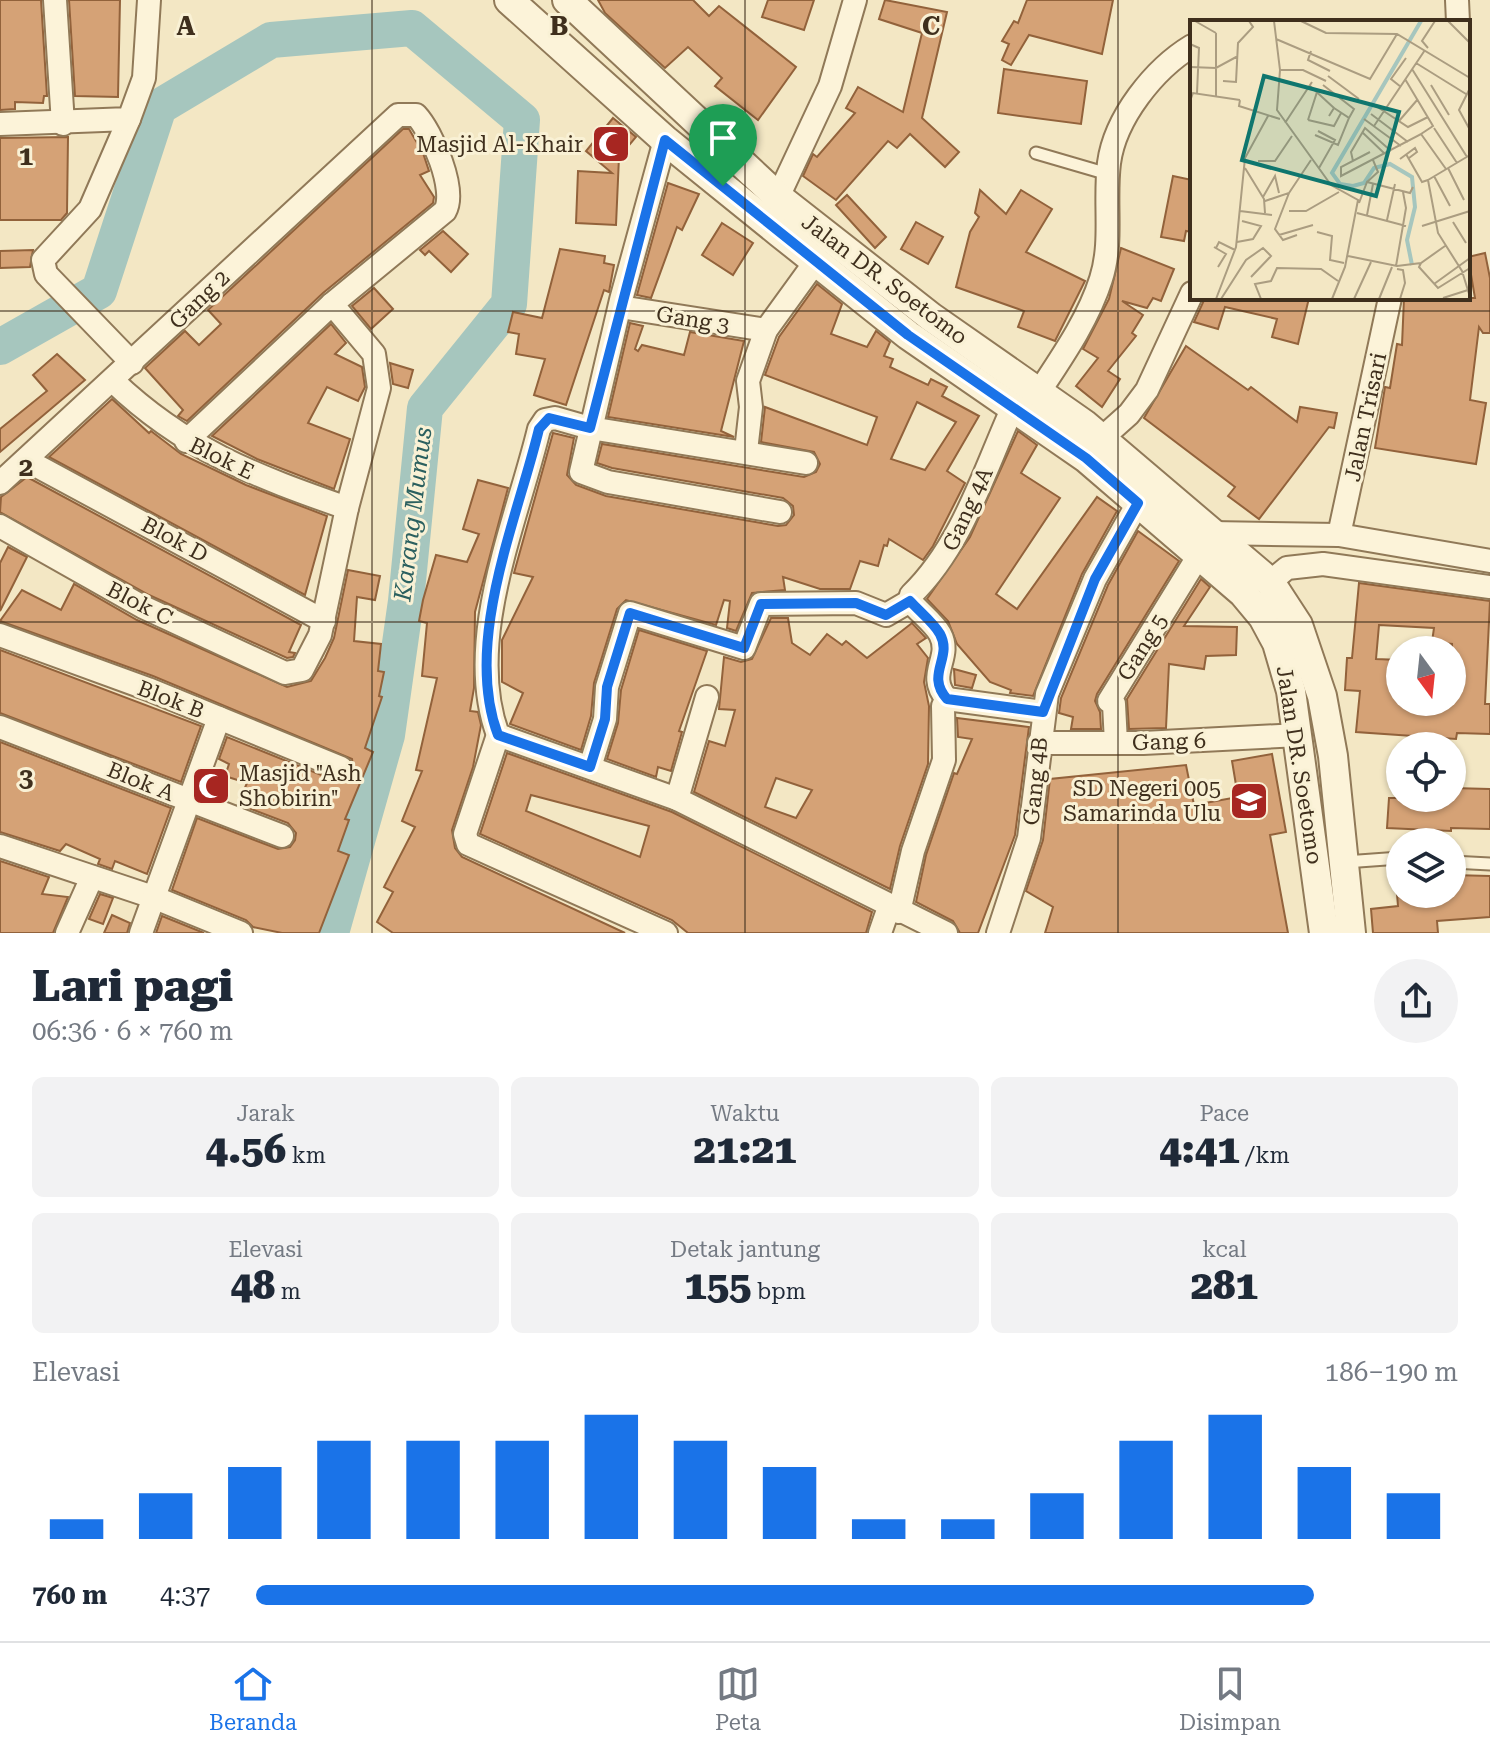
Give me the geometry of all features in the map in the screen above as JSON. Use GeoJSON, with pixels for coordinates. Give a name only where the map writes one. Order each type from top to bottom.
{"type":"FeatureCollection","features":[{"type":"Feature","properties":{"kind":"street"},"geometry":{"type":"LineString","coordinates":[[55,0],[63,124]]}},
{"type":"Feature","properties":{"kind":"street"},"geometry":{"type":"LineString","coordinates":[[125,356],[46,274],[43,260],[90,209],[129,119],[144,78],[149,0]]}},
{"type":"Feature","properties":{"kind":"street","name":"Jalan DR. Soetomo"},"geometry":{"type":"LineString","coordinates":[[509,0],[588,66],[665,140],[908,335],[1027,395],[1101,439],[1205,544],[1263,617],[1284,660],[1337,930]]}},
{"type":"Feature","properties":{"kind":"street","name":"Jalan DR. Soetomo"},"geometry":{"type":"LineString","coordinates":[[567,0],[778,197],[1027,395],[1086,458],[1138,503],[1270,582],[1305,640],[1322,696],[1345,862],[1337,930]]}},
{"type":"Feature","properties":{"kind":"street"},"geometry":{"type":"LineString","coordinates":[[778,197],[830,86],[855,0]]}},
{"type":"Feature","properties":{"kind":"street"},"geometry":{"type":"LineString","coordinates":[[1457,0],[1458,20]]}},
{"type":"Feature","properties":{"kind":"street","name":"Gang 4A"},"geometry":{"type":"LineString","coordinates":[[910,601],[911,595],[937,569],[948,550],[1027,395],[1073,340],[1101,280],[1107,249],[1108,174],[1114,143],[1131,110],[1167,64],[1190,47]]}},
{"type":"Feature","properties":{"kind":"street","name":"Gang 2"},"geometry":{"type":"LineString","coordinates":[[0,483],[113,381],[125,356],[398,115],[409,113],[420,119],[442,167],[450,202],[445,211],[332,304]]}},
{"type":"Feature","properties":{"kind":"street"},"geometry":{"type":"LineString","coordinates":[[0,124],[63,124],[129,119]]}},
{"type":"Feature","properties":{"kind":"street"},"geometry":{"type":"LineString","coordinates":[[665,140],[581,469],[583,475],[780,512]]}},
{"type":"Feature","properties":{"kind":"street"},"geometry":{"type":"LineString","coordinates":[[746,451],[751,407],[748,381],[766,330],[816,261]]}},
{"type":"Feature","properties":{"kind":"street"},"geometry":{"type":"LineString","coordinates":[[1101,439],[1142,397],[1158,371],[1190,298]]}},
{"type":"Feature","properties":{"kind":"street","name":"Jalan Trisari"},"geometry":{"type":"LineString","coordinates":[[1339,535],[1390,300]]}},
{"type":"Feature","properties":{"kind":"street"},"geometry":{"type":"LineString","coordinates":[[186,441],[332,304],[370,348],[379,371],[379,388],[347,508],[324,621]]}},
{"type":"Feature","properties":{"kind":"street","name":"Gang 3"},"geometry":{"type":"LineString","coordinates":[[620,307],[766,330]]}},
{"type":"Feature","properties":{"kind":"street","name":"Blok E"},"geometry":{"type":"LineString","coordinates":[[113,381],[140,408],[186,441],[243,469],[347,508]]}},
{"type":"Feature","properties":{"kind":"street"},"geometry":{"type":"LineString","coordinates":[[666,933],[468,844],[465,834],[498,735],[488,679],[488,640],[498,580],[539,429],[549,418],[590,428],[806,463]]}},
{"type":"Feature","properties":{"kind":"street","name":"Blok D"},"geometry":{"type":"LineString","coordinates":[[26,460],[324,621]]}},
{"type":"Feature","properties":{"kind":"street","name":"Gang 4B"},"geometry":{"type":"LineString","coordinates":[[998,933],[1029,838],[1043,712],[1095,579],[1138,503]]}},
{"type":"Feature","properties":{"kind":"street","name":"Blok C"},"geometry":{"type":"LineString","coordinates":[[0,526],[143,607],[285,673],[298,673],[306,666],[324,621]]}},
{"type":"Feature","properties":{"kind":"street"},"geometry":{"type":"LineString","coordinates":[[1205,544],[1339,535],[1483,560],[1481,585],[1323,564],[1287,568],[1270,582]]}},
{"type":"Feature","properties":{"kind":"street","name":"Gang 5"},"geometry":{"type":"LineString","coordinates":[[1116,743],[1114,704],[1109,701],[1205,544]]}},
{"type":"Feature","properties":{"kind":"street"},"geometry":{"type":"LineString","coordinates":[[590,767],[605,719],[607,687],[630,613],[744,648],[761,604],[856,603],[886,615],[910,601],[941,635],[944,652],[938,681],[939,690],[947,699],[1043,712]]}},
{"type":"Feature","properties":{"kind":"street","name":"Blok B"},"geometry":{"type":"LineString","coordinates":[[0,635],[341,768]]}},
{"type":"Feature","properties":{"kind":"street"},"geometry":{"type":"LineString","coordinates":[[677,799],[707,697]]}},
{"type":"Feature","properties":{"kind":"street"},"geometry":{"type":"LineString","coordinates":[[880,933],[894,909],[942,768],[943,706],[947,699]]}},
{"type":"Feature","properties":{"kind":"street"},"geometry":{"type":"LineString","coordinates":[[141,933],[219,718]]}},
{"type":"Feature","properties":{"kind":"street","name":"Blok A"},"geometry":{"type":"LineString","coordinates":[[0,727],[282,836]]}},
{"type":"Feature","properties":{"kind":"street"},"geometry":{"type":"LineString","coordinates":[[498,735],[677,799],[946,933]]}},
{"type":"Feature","properties":{"kind":"street","name":"Gang 6"},"geometry":{"type":"LineString","coordinates":[[1039,743],[1299,735]]}},
{"type":"Feature","properties":{"kind":"street"},"geometry":{"type":"LineString","coordinates":[[0,846],[153,897],[241,933]]}},
{"type":"Feature","properties":{"kind":"street"},"geometry":{"type":"LineString","coordinates":[[67,933],[92,877]]}},
{"type":"Feature","properties":{"kind":"lane"},"geometry":{"type":"LineString","coordinates":[[1036,153],[1108,174]]}},
{"type":"Feature","properties":{"kind":"lane"},"geometry":{"type":"LineString","coordinates":[[1345,862],[1386,859]]}},
{"type":"Feature","properties":{"kind":"lane"},"geometry":{"type":"LineString","coordinates":[[1466,863],[1490,864]]}},
{"type":"Feature","properties":{"kind":"building"},"geometry":{"type":"Polygon","coordinates":[[[0,0],[41,0],[47,96],[44,96],[43,103],[15,102],[15,109],[0,110],[0,0]]]}},
{"type":"Feature","properties":{"kind":"building"},"geometry":{"type":"Polygon","coordinates":[[[69,0],[120,0],[118,97],[75,96],[69,0]]]}},
{"type":"Feature","properties":{"kind":"building"},"geometry":{"type":"Polygon","coordinates":[[[598,0],[693,0],[709,16],[719,6],[796,67],[758,120],[715,86],[722,78],[688,47],[665,68],[605,13],[598,0]]]}},
{"type":"Feature","properties":{"kind":"building"},"geometry":{"type":"Polygon","coordinates":[[[768,0],[814,0],[804,30],[762,17],[768,0]]]}},
{"type":"Feature","properties":{"kind":"building"},"geometry":{"type":"Polygon","coordinates":[[[885,0],[947,12],[922,118],[959,152],[945,167],[910,134],[897,148],[888,141],[836,200],[803,176],[813,154],[817,157],[855,113],[846,108],[858,87],[903,112],[922,33],[879,19],[885,0]]]}},
{"type":"Feature","properties":{"kind":"building"},"geometry":{"type":"Polygon","coordinates":[[[1027,0],[1113,0],[1102,54],[1029,35],[1011,65],[1002,60],[1009,44],[1002,41],[1014,21],[1018,23],[1027,0]]]}},
{"type":"Feature","properties":{"kind":"building"},"geometry":{"type":"Polygon","coordinates":[[[1004,69],[1087,81],[1081,124],[998,113],[1004,69]]]}},
{"type":"Feature","properties":{"kind":"building"},"geometry":{"type":"Polygon","coordinates":[[[613,118],[636,137],[619,157],[616,225],[576,223],[578,171],[612,173],[586,151],[613,118]]]}},
{"type":"Feature","properties":{"kind":"building"},"geometry":{"type":"Polygon","coordinates":[[[403,129],[409,129],[423,153],[429,171],[420,175],[434,197],[433,203],[323,293],[187,421],[178,416],[183,410],[145,368],[185,331],[199,345],[221,324],[208,310],[403,129]]]}},
{"type":"Feature","properties":{"kind":"building"},"geometry":{"type":"Polygon","coordinates":[[[68,137],[67,213],[61,220],[0,220],[0,138],[68,137]]]}},
{"type":"Feature","properties":{"kind":"building"},"geometry":{"type":"Polygon","coordinates":[[[1173,176],[1190,180],[1190,232],[1186,231],[1184,241],[1161,237],[1173,176]]]}},
{"type":"Feature","properties":{"kind":"building"},"geometry":{"type":"Polygon","coordinates":[[[668,183],[699,194],[682,230],[677,227],[651,298],[637,295],[668,183]]]}},
{"type":"Feature","properties":{"kind":"building"},"geometry":{"type":"Polygon","coordinates":[[[980,190],[1006,214],[1021,190],[1052,209],[1026,252],[1085,281],[1055,341],[1018,327],[1024,311],[956,287],[970,232],[979,217],[975,213],[980,190]]]}},
{"type":"Feature","properties":{"kind":"building"},"geometry":{"type":"Polygon","coordinates":[[[847,195],[886,237],[875,248],[836,205],[847,195]]]}},
{"type":"Feature","properties":{"kind":"building"},"geometry":{"type":"Polygon","coordinates":[[[916,222],[943,237],[928,264],[901,249],[916,222]]]}},
{"type":"Feature","properties":{"kind":"building"},"geometry":{"type":"Polygon","coordinates":[[[722,223],[753,243],[733,275],[702,255],[722,223]]]}},
{"type":"Feature","properties":{"kind":"building"},"geometry":{"type":"Polygon","coordinates":[[[443,231],[468,254],[451,272],[429,251],[425,255],[420,250],[443,231]]]}},
{"type":"Feature","properties":{"kind":"building"},"geometry":{"type":"Polygon","coordinates":[[[1121,248],[1174,269],[1161,301],[1153,298],[1147,308],[1122,301],[1143,315],[1132,333],[1136,336],[1108,371],[1120,379],[1102,407],[1076,386],[1098,358],[1083,349],[1109,299],[1121,248]]]}},
{"type":"Feature","properties":{"kind":"building"},"geometry":{"type":"Polygon","coordinates":[[[560,249],[605,256],[604,263],[614,265],[609,292],[604,290],[566,405],[534,395],[545,359],[516,354],[519,334],[508,332],[513,312],[542,318],[560,249]]]}},
{"type":"Feature","properties":{"kind":"building"},"geometry":{"type":"Polygon","coordinates":[[[33,250],[30,267],[0,268],[0,251],[33,250]]]}},
{"type":"Feature","properties":{"kind":"building"},"geometry":{"type":"Polygon","coordinates":[[[1485,253],[1490,278],[1490,333],[1483,333],[1479,327],[1470,400],[1486,403],[1476,464],[1375,448],[1385,387],[1390,388],[1397,344],[1402,345],[1404,300],[1475,298],[1470,257],[1485,253]]]}},
{"type":"Feature","properties":{"kind":"building"},"geometry":{"type":"Polygon","coordinates":[[[817,284],[842,304],[831,334],[867,347],[876,331],[890,342],[884,356],[893,359],[890,367],[928,385],[931,379],[947,387],[942,396],[979,416],[947,471],[965,483],[933,546],[923,560],[889,539],[878,566],[860,561],[850,589],[820,589],[783,577],[785,590],[752,593],[736,631],[727,628],[730,601],[724,600],[716,625],[626,600],[617,609],[594,683],[591,716],[581,750],[510,724],[523,693],[502,682],[502,640],[533,577],[514,573],[553,433],[574,438],[567,475],[576,485],[606,496],[778,526],[786,525],[794,515],[793,506],[783,498],[612,468],[597,463],[602,444],[804,477],[816,472],[820,464],[814,452],[761,442],[765,407],[867,445],[877,417],[765,375],[779,337],[817,284]],[[917,402],[891,459],[925,470],[956,422],[917,402]]]}},
{"type":"Feature","properties":{"kind":"building"},"geometry":{"type":"Polygon","coordinates":[[[374,288],[393,309],[371,329],[352,306],[374,288]]]}},
{"type":"Feature","properties":{"kind":"building"},"geometry":{"type":"Polygon","coordinates":[[[1204,300],[1309,300],[1298,344],[1272,337],[1277,319],[1225,307],[1218,329],[1194,322],[1204,300]]]}},
{"type":"Feature","properties":{"kind":"building"},"geometry":{"type":"Polygon","coordinates":[[[630,323],[643,326],[635,349],[638,351],[642,345],[684,355],[690,332],[744,341],[721,431],[734,437],[608,417],[630,323]]]}},
{"type":"Feature","properties":{"kind":"building"},"geometry":{"type":"Polygon","coordinates":[[[331,324],[346,343],[335,354],[362,367],[365,387],[358,401],[327,387],[308,423],[350,439],[334,489],[257,459],[212,436],[331,324]]]}},
{"type":"Feature","properties":{"kind":"building"},"geometry":{"type":"Polygon","coordinates":[[[1186,346],[1248,390],[1251,387],[1297,422],[1300,407],[1337,413],[1334,428],[1329,427],[1259,519],[1228,496],[1235,487],[1144,418],[1186,346]]]}},
{"type":"Feature","properties":{"kind":"building"},"geometry":{"type":"Polygon","coordinates":[[[57,354],[85,380],[0,452],[0,429],[47,391],[33,375],[57,354]]]}},
{"type":"Feature","properties":{"kind":"building"},"geometry":{"type":"Polygon","coordinates":[[[390,363],[413,370],[408,388],[393,384],[390,363]]]}},
{"type":"Feature","properties":{"kind":"building"},"geometry":{"type":"Polygon","coordinates":[[[112,399],[149,433],[151,431],[181,454],[246,485],[327,516],[305,595],[49,457],[112,399]]]}},
{"type":"Feature","properties":{"kind":"building"},"geometry":{"type":"Polygon","coordinates":[[[1018,431],[1037,445],[1021,473],[1060,498],[996,594],[1017,609],[1097,497],[1117,511],[1082,574],[1033,696],[1010,693],[1011,690],[990,682],[957,644],[948,621],[927,599],[970,537],[1018,431]]]}},
{"type":"Feature","properties":{"kind":"building"},"geometry":{"type":"Polygon","coordinates":[[[27,477],[301,625],[289,652],[295,653],[293,657],[287,658],[149,595],[0,512],[1,497],[27,477]]]}},
{"type":"Feature","properties":{"kind":"building"},"geometry":{"type":"Polygon","coordinates":[[[478,480],[508,488],[475,612],[474,688],[470,711],[478,712],[481,725],[473,767],[452,830],[455,848],[462,857],[625,933],[393,933],[377,922],[393,892],[384,887],[415,827],[402,821],[422,771],[416,770],[437,678],[422,676],[427,623],[419,621],[423,600],[436,555],[467,562],[479,534],[463,529],[478,480]]]}},
{"type":"Feature","properties":{"kind":"building"},"geometry":{"type":"Polygon","coordinates":[[[1138,531],[1179,561],[1097,694],[1095,701],[1100,712],[1101,729],[1071,729],[1073,717],[1059,713],[1061,698],[1108,585],[1138,531]]]}},
{"type":"Feature","properties":{"kind":"building"},"geometry":{"type":"Polygon","coordinates":[[[8,547],[27,557],[0,611],[0,563],[8,547]]]}},
{"type":"Feature","properties":{"kind":"building"},"geometry":{"type":"Polygon","coordinates":[[[348,570],[380,576],[375,600],[357,597],[354,641],[381,644],[378,671],[384,672],[379,696],[382,697],[365,748],[373,752],[345,819],[349,820],[338,851],[349,855],[319,933],[282,933],[253,927],[246,920],[172,890],[197,818],[278,849],[290,847],[295,840],[296,833],[288,823],[238,804],[247,783],[225,776],[229,764],[219,759],[227,737],[336,781],[349,779],[354,774],[352,759],[153,676],[0,621],[22,590],[61,610],[74,584],[137,620],[287,687],[311,681],[325,658],[334,638],[348,570]]]}},
{"type":"Feature","properties":{"kind":"building"},"geometry":{"type":"Polygon","coordinates":[[[1201,579],[1210,587],[1184,626],[1237,627],[1236,655],[1206,656],[1204,669],[1169,664],[1166,728],[1129,729],[1127,699],[1201,579]]]}},
{"type":"Feature","properties":{"kind":"building"},"geometry":{"type":"Polygon","coordinates":[[[1359,583],[1490,601],[1485,704],[1490,704],[1490,734],[1356,732],[1360,691],[1345,690],[1347,658],[1352,658],[1359,583]]]}},
{"type":"Feature","properties":{"kind":"building"},"geometry":{"type":"Polygon","coordinates":[[[771,618],[788,618],[792,643],[810,655],[827,634],[842,645],[846,641],[867,658],[912,623],[926,638],[917,644],[928,658],[924,682],[929,706],[928,764],[900,846],[890,889],[694,792],[709,741],[725,746],[735,710],[719,709],[724,657],[741,662],[752,659],[771,618]],[[776,778],[765,807],[796,818],[812,790],[776,778]]]}},
{"type":"Feature","properties":{"kind":"building"},"geometry":{"type":"Polygon","coordinates":[[[639,630],[707,651],[679,731],[682,732],[671,771],[658,767],[656,777],[607,759],[618,723],[621,690],[639,630]]]}},
{"type":"Feature","properties":{"kind":"building"},"geometry":{"type":"Polygon","coordinates":[[[0,650],[201,726],[181,782],[0,713],[0,650]]]}},
{"type":"Feature","properties":{"kind":"building"},"geometry":{"type":"Polygon","coordinates":[[[954,669],[976,675],[972,688],[955,685],[954,669]]]}},
{"type":"Feature","properties":{"kind":"building"},"geometry":{"type":"Polygon","coordinates":[[[957,718],[1029,727],[1015,835],[978,933],[960,933],[953,921],[916,902],[926,855],[954,773],[957,774],[972,739],[958,737],[957,718]]]}},
{"type":"Feature","properties":{"kind":"building"},"geometry":{"type":"Polygon","coordinates":[[[0,742],[171,808],[147,874],[115,861],[112,869],[98,864],[100,859],[66,844],[60,851],[0,832],[0,742]]]}},
{"type":"Feature","properties":{"kind":"building"},"geometry":{"type":"Polygon","coordinates":[[[507,753],[672,812],[872,912],[866,933],[688,933],[672,920],[480,834],[507,753]],[[531,795],[526,811],[640,857],[649,826],[531,795]]]}},
{"type":"Feature","properties":{"kind":"building"},"geometry":{"type":"Polygon","coordinates":[[[1272,754],[1286,832],[1270,835],[1288,933],[1045,933],[1053,907],[1026,891],[1043,840],[1050,779],[1186,765],[1194,805],[1238,797],[1232,761],[1272,754]]]}},
{"type":"Feature","properties":{"kind":"building"},"geometry":{"type":"Polygon","coordinates":[[[1466,788],[1490,789],[1490,829],[1387,828],[1388,812],[1466,812],[1466,788]]]}},
{"type":"Feature","properties":{"kind":"building"},"geometry":{"type":"Polygon","coordinates":[[[0,861],[49,877],[42,894],[68,897],[53,933],[0,933],[0,861]]]}},
{"type":"Feature","properties":{"kind":"building"},"geometry":{"type":"Polygon","coordinates":[[[1466,875],[1490,876],[1490,917],[1437,921],[1438,933],[1373,933],[1371,909],[1466,908],[1466,875]]]}},
{"type":"Feature","properties":{"kind":"building"},"geometry":{"type":"Polygon","coordinates":[[[100,894],[113,898],[103,924],[89,919],[100,894]]]}},
{"type":"Feature","properties":{"kind":"building"},"geometry":{"type":"Polygon","coordinates":[[[112,915],[130,923],[127,933],[104,933],[112,915]]]}},
{"type":"Feature","properties":{"kind":"building"},"geometry":{"type":"Polygon","coordinates":[[[162,916],[204,933],[156,933],[162,916]]]}},
{"type":"Feature","properties":{"kind":"waterway","name":"Karang Mumus"},"geometry":{"type":"LineString","coordinates":[[0,347],[99,291],[159,107],[271,40],[412,28],[522,120],[509,304],[425,408],[406,601],[387,735],[331,933]]}},
{"type":"Feature","properties":{"kind":"place","name":"Masjid Al-Khair"},"geometry":{"type":"Point","coordinates":[611,144]}},
{"type":"Feature","properties":{"kind":"place","name":"Masjid \"Ash Shobirin\""},"geometry":{"type":"Point","coordinates":[211,786]}},
{"type":"Feature","properties":{"kind":"place","name":"SD Negeri 005 Samarinda Ulu"},"geometry":{"type":"Point","coordinates":[1249,801]}},
{"type":"Feature","properties":{"kind":"route"},"geometry":{"type":"LineString","coordinates":[[665,140],[723,186],[908,335],[1086,458],[1138,503],[1095,579],[1047,694],[1043,712],[947,699],[939,690],[937,673],[944,652],[941,635],[910,601],[898,611],[886,615],[856,603],[761,604],[744,648],[630,613],[607,687],[605,719],[590,767],[498,735],[488,679],[488,640],[503,557],[539,429],[542,422],[549,418],[590,428],[665,140]]}}]}
